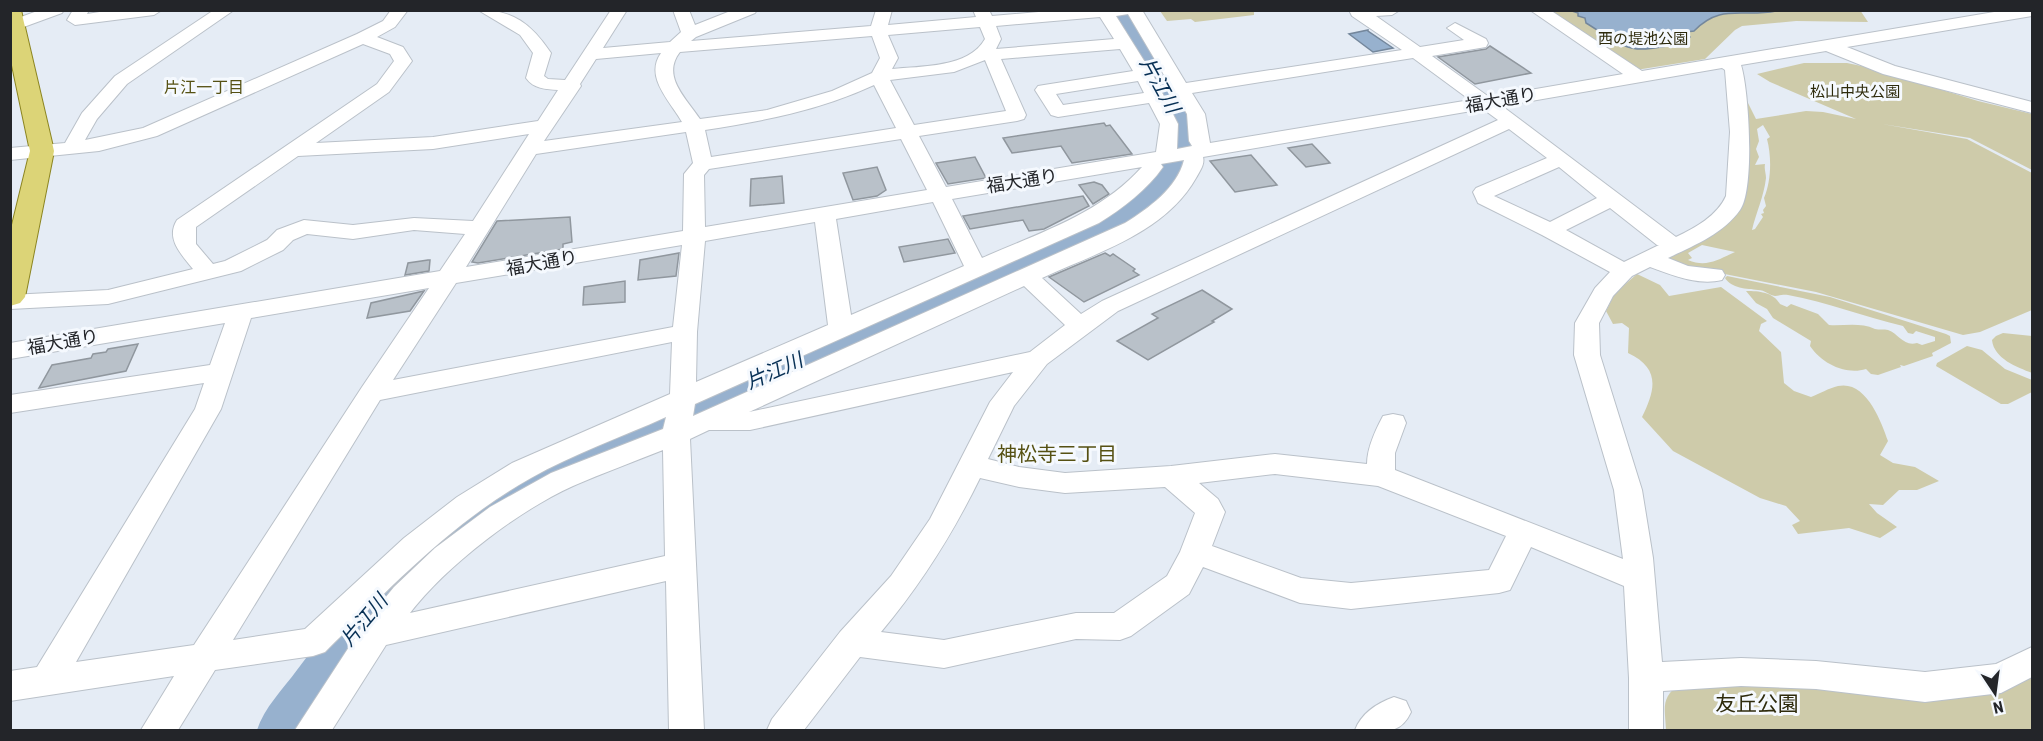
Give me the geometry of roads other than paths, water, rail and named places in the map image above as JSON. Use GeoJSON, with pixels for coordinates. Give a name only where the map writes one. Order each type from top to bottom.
{"type":"FeatureCollection","features":[{"type":"Feature","properties":{"kind":"main road"},"geometry":{"type":"LineString","coordinates":[[10,297],[42,151],[12,21]]}},
{"type":"Feature","properties":{"kind":"street"},"geometry":{"type":"LineString","coordinates":[[12,21],[56,10]]}},
{"type":"Feature","properties":{"kind":"street"},"geometry":{"type":"LineString","coordinates":[[81,10],[75,20],[154,10]]}},
{"type":"Feature","properties":{"kind":"street"},"geometry":{"type":"LineString","coordinates":[[71,149],[89,117],[121,80],[226,10]]}},
{"type":"Feature","properties":{"kind":"street"},"geometry":{"type":"LineString","coordinates":[[10,154],[99,146],[150,132],[363,38],[389,24],[400,10]]}},
{"type":"Feature","properties":{"kind":"street"},"geometry":{"type":"LineString","coordinates":[[486,10],[526,31],[542,53],[535,78],[544,84],[572,86]]}},
{"type":"Feature","properties":{"kind":"street"},"geometry":{"type":"LineString","coordinates":[[159,730],[371,393],[572,86],[619,10]]}},
{"type":"Feature","properties":{"kind":"street"},"geometry":{"type":"LineString","coordinates":[[704,164],[693,125],[662,76],[662,63],[673,48],[690,33],[749,10]]}},
{"type":"Feature","properties":{"kind":"street"},"geometry":{"type":"LineString","coordinates":[[879,76],[889,58],[878,31],[884,10]]}},
{"type":"Feature","properties":{"kind":"street"},"geometry":{"type":"LineString","coordinates":[[10,686],[313,642],[415,546],[467,505],[522,470],[683,419],[1026,276],[1133,228],[1154,215],[1191,170],[1198,152],[1199,141],[1196,114],[1134,10]]}},
{"type":"Feature","properties":{"kind":"street"},"geometry":{"type":"LineString","coordinates":[[1357,12],[1392,10]]}},
{"type":"Feature","properties":{"kind":"street"},"geometry":{"type":"LineString","coordinates":[[1538,10],[1639,77]]}},
{"type":"Feature","properties":{"kind":"street"},"geometry":{"type":"LineString","coordinates":[[683,11],[690,33]]}},
{"type":"Feature","properties":{"kind":"street"},"geometry":{"type":"LineString","coordinates":[[313,730],[375,634],[405,596],[446,556],[500,515],[561,480],[683,419],[841,328],[1091,218],[1111,207],[1137,185],[1153,167],[1169,139],[1169,124],[1125,43],[1111,11],[983,17],[878,31],[775,30],[673,48],[590,54]]}},
{"type":"Feature","properties":{"kind":"street","name":"福大通り"},"geometry":{"type":"LineString","coordinates":[[10,351],[2032,11]]}},
{"type":"Feature","properties":{"kind":"street"},"geometry":{"type":"LineString","coordinates":[[1357,12],[1486,102],[1665,240],[1677,246]]}},
{"type":"Feature","properties":{"kind":"street"},"geometry":{"type":"LineString","coordinates":[[687,730],[681,565],[685,332],[694,237],[694,174],[704,164],[1017,115],[988,54],[993,39],[983,17]]}},
{"type":"Feature","properties":{"kind":"street"},"geometry":{"type":"LineString","coordinates":[[1182,89],[1480,43],[1455,28]]}},
{"type":"Feature","properties":{"kind":"street"},"geometry":{"type":"LineString","coordinates":[[207,272],[185,245],[185,225],[383,88],[398,70],[403,61],[397,51],[363,38]]}},
{"type":"Feature","properties":{"kind":"street"},"geometry":{"type":"LineString","coordinates":[[530,149],[769,115],[838,96],[879,76],[954,67],[988,54],[1125,43]]}},
{"type":"Feature","properties":{"kind":"street"},"geometry":{"type":"LineString","coordinates":[[1826,45],[1889,70],[2032,107]]}},
{"type":"Feature","properties":{"kind":"street"},"geometry":{"type":"LineString","coordinates":[[1646,730],[1646,678],[1638,558],[1628,490],[1587,355],[1587,323],[1603,293],[1624,271],[1677,246],[1717,222],[1731,208],[1736,196],[1740,132],[1733,67],[1725,63]]}},
{"type":"Feature","properties":{"kind":"street"},"geometry":{"type":"LineString","coordinates":[[1144,75],[1044,90],[1058,111],[1155,97]]}},
{"type":"Feature","properties":{"kind":"street"},"geometry":{"type":"LineString","coordinates":[[879,76],[976,267]]}},
{"type":"Feature","properties":{"kind":"street"},"geometry":{"type":"LineString","coordinates":[[784,730],[852,642],[902,585],[942,525],[1003,402],[1038,358],[1110,306],[1506,123],[1513,122]]}},
{"type":"Feature","properties":{"kind":"street"},"geometry":{"type":"LineString","coordinates":[[292,150],[433,143],[545,126]]}},
{"type":"Feature","properties":{"kind":"street"},"geometry":{"type":"LineString","coordinates":[[1561,159],[1483,192],[1485,199],[1550,230],[1624,271]]}},
{"type":"Feature","properties":{"kind":"street"},"geometry":{"type":"LineString","coordinates":[[1550,230],[1607,201],[1614,200]]}},
{"type":"Feature","properties":{"kind":"street"},"geometry":{"type":"LineString","coordinates":[[825,214],[841,328]]}},
{"type":"Feature","properties":{"kind":"street"},"geometry":{"type":"LineString","coordinates":[[10,302],[108,297],[233,266],[275,245],[285,235],[304,227],[352,232],[414,224],[478,228]]}},
{"type":"Feature","properties":{"kind":"street"},"geometry":{"type":"LineString","coordinates":[[1650,259],[1684,272],[1714,274]]}},
{"type":"Feature","properties":{"kind":"street"},"geometry":{"type":"LineString","coordinates":[[1026,276],[1080,326]]}},
{"type":"Feature","properties":{"kind":"street"},"geometry":{"type":"LineString","coordinates":[[48,681],[208,409],[241,311]]}},
{"type":"Feature","properties":{"kind":"street"},"geometry":{"type":"LineString","coordinates":[[371,393],[685,332]]}},
{"type":"Feature","properties":{"kind":"street"},"geometry":{"type":"LineString","coordinates":[[683,419],[750,421],[1038,358]]}},
{"type":"Feature","properties":{"kind":"street"},"geometry":{"type":"LineString","coordinates":[[10,404],[220,372]]}},
{"type":"Feature","properties":{"kind":"street"},"geometry":{"type":"LineString","coordinates":[[1381,476],[1381,453],[1394,423]]}},
{"type":"Feature","properties":{"kind":"street"},"geometry":{"type":"LineString","coordinates":[[970,465],[1019,477],[1065,483],[1171,476],[1275,464],[1381,476],[1524,531],[1639,579]]}},
{"type":"Feature","properties":{"kind":"street"},"geometry":{"type":"LineString","coordinates":[[852,642],[944,654],[1076,626],[1120,627],[1178,585],[1195,552],[1210,512],[1208,507],[1171,476]]}},
{"type":"Feature","properties":{"kind":"street"},"geometry":{"type":"LineString","coordinates":[[1195,552],[1300,590],[1351,596],[1499,581],[1524,531]]}},
{"type":"Feature","properties":{"kind":"street"},"geometry":{"type":"LineString","coordinates":[[375,634],[681,565]]}},
{"type":"Feature","properties":{"kind":"street"},"geometry":{"type":"LineString","coordinates":[[1646,678],[1741,672],[1816,675],[1926,687],[2001,678],[2032,661]]}},
{"type":"Feature","properties":{"kind":"water"},"geometry":{"type":"Polygon","coordinates":[[[1572,11],[1776,11],[1723,14],[1704,22],[1694,31],[1686,32],[1690,37],[1685,43],[1643,49],[1631,48],[1617,42],[1586,23],[1585,18],[1572,11]]]}},
{"type":"Feature","properties":{"kind":"water"},"geometry":{"type":"Polygon","coordinates":[[[1368,30],[1393,48],[1373,52],[1349,34],[1368,30]]]}},
{"type":"Feature","properties":{"kind":"waterway","name":"片江川"},"geometry":{"type":"LineString","coordinates":[[279,730],[345,640],[375,604],[443,542],[520,489],[546,474],[1115,217],[1142,199],[1165,176],[1173,163],[1179,148],[1181,132],[1179,115],[1118,10]]}},
{"type":"Feature","properties":{"kind":"district","name":"片江一丁目"},"geometry":{"type":"Point","coordinates":[204,87]}},
{"type":"Feature","properties":{"kind":"district","name":"神松寺三丁目"},"geometry":{"type":"Point","coordinates":[1057,454]}},
{"type":"Feature","properties":{"kind":"park label","name":"西の堤池公園"},"geometry":{"type":"Point","coordinates":[1643,39]}},
{"type":"Feature","properties":{"kind":"park label","name":"松山中央公園"},"geometry":{"type":"Point","coordinates":[1855,92]}},
{"type":"Feature","properties":{"kind":"park label","name":"友丘公園"},"geometry":{"type":"Point","coordinates":[1757,704]}}]}
